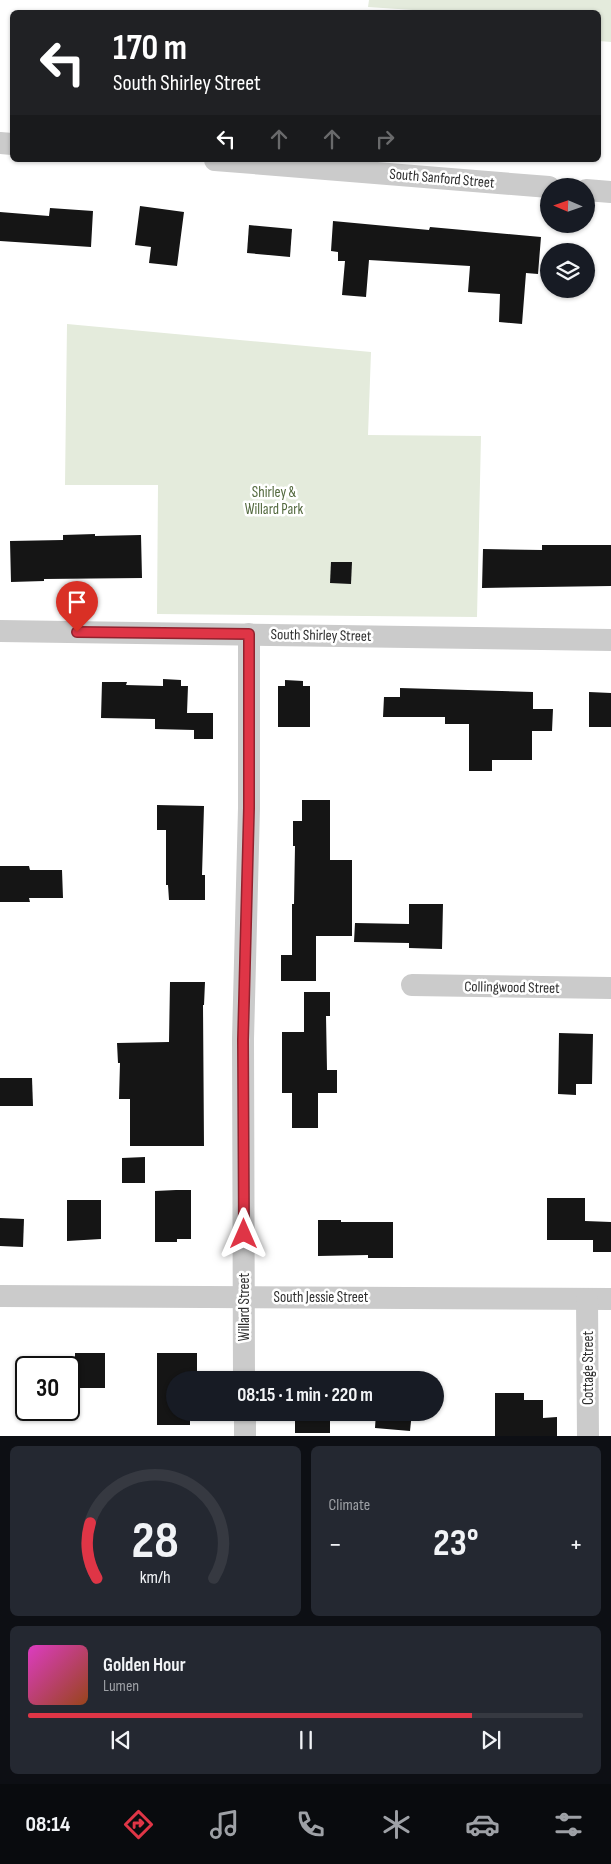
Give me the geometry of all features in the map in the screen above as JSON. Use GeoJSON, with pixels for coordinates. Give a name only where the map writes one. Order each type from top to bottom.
{"type":"FeatureCollection","features":[{"type":"Feature","properties":{"kind":"street","name":"South Sanford Street"},"geometry":{"type":"LineString","coordinates":[[240,162],[540,186]]}},
{"type":"Feature","properties":{"kind":"street"},"geometry":{"type":"LineString","coordinates":[[595,191],[611,192]]}},
{"type":"Feature","properties":{"kind":"street","name":"South Shirley Street"},"geometry":{"type":"LineString","coordinates":[[0,631],[611,640]]}},
{"type":"Feature","properties":{"kind":"street","name":"Willard Street"},"geometry":{"type":"LineString","coordinates":[[244,1371],[243,1040],[249,808],[249,634]]}},
{"type":"Feature","properties":{"kind":"street","name":"Collingwood Street"},"geometry":{"type":"LineString","coordinates":[[412,986],[611,988]]}},
{"type":"Feature","properties":{"kind":"street","name":"South Jessie Street"},"geometry":{"type":"LineString","coordinates":[[0,1296],[611,1299]]}},
{"type":"Feature","properties":{"kind":"street","name":"Cottage Street"},"geometry":{"type":"LineString","coordinates":[[588,1299],[588,1436]]}},
{"type":"Feature","properties":{"kind":"street"},"geometry":{"type":"LineString","coordinates":[[244,1421],[244,1436]]}},
{"type":"Feature","properties":{"kind":"green space"},"geometry":{"type":"Polygon","coordinates":[[[369,0],[611,0],[611,42],[601,41],[601,10],[413,10],[368,7],[369,0]]]}},
{"type":"Feature","properties":{"kind":"green space","name":"Shirley & Willard Park"},"geometry":{"type":"Polygon","coordinates":[[[67,324],[371,352],[368,435],[481,436],[477,617],[157,614],[158,485],[65,485],[67,324]]]}},
{"type":"Feature","properties":{"kind":"building"},"geometry":{"type":"Polygon","coordinates":[[[140,206],[184,212],[177,266],[149,263],[151,247],[135,245],[140,206]]]}},
{"type":"Feature","properties":{"kind":"building"},"geometry":{"type":"Polygon","coordinates":[[[50,208],[93,211],[91,247],[0,241],[0,212],[49,216],[50,208]]]}},
{"type":"Feature","properties":{"kind":"building"},"geometry":{"type":"Polygon","coordinates":[[[333,221],[429,230],[430,227],[541,237],[538,274],[526,273],[522,324],[499,322],[500,294],[468,292],[470,266],[369,260],[366,297],[342,295],[345,261],[338,261],[338,252],[331,251],[333,221]]]}},
{"type":"Feature","properties":{"kind":"building"},"geometry":{"type":"Polygon","coordinates":[[[249,225],[292,229],[290,257],[247,253],[249,225]]]}},
{"type":"Feature","properties":{"kind":"building"},"geometry":{"type":"Polygon","coordinates":[[[95,534],[95,536],[141,535],[142,578],[44,579],[44,581],[11,582],[10,541],[63,540],[63,535],[95,534]]]}},
{"type":"Feature","properties":{"kind":"building"},"geometry":{"type":"Polygon","coordinates":[[[542,545],[611,545],[611,586],[482,588],[483,549],[542,550],[542,545]]]}},
{"type":"Feature","properties":{"kind":"building"},"geometry":{"type":"Polygon","coordinates":[[[331,562],[352,562],[351,584],[330,583],[331,562]]]}},
{"type":"Feature","properties":{"kind":"building"},"geometry":{"type":"Polygon","coordinates":[[[163,679],[181,680],[181,686],[188,686],[187,713],[213,713],[213,739],[194,739],[194,730],[155,729],[155,719],[101,718],[102,682],[127,682],[126,685],[163,686],[163,679]]]}},
{"type":"Feature","properties":{"kind":"building"},"geometry":{"type":"Polygon","coordinates":[[[285,680],[303,681],[303,686],[310,686],[310,727],[278,727],[278,686],[285,686],[285,680]]]}},
{"type":"Feature","properties":{"kind":"building"},"geometry":{"type":"Polygon","coordinates":[[[400,688],[533,692],[533,709],[553,709],[552,731],[532,731],[532,760],[492,760],[492,771],[469,771],[469,724],[445,724],[445,717],[383,717],[384,697],[400,697],[400,688]]]}},
{"type":"Feature","properties":{"kind":"building"},"geometry":{"type":"Polygon","coordinates":[[[589,692],[611,693],[611,727],[589,727],[589,692]]]}},
{"type":"Feature","properties":{"kind":"building"},"geometry":{"type":"Polygon","coordinates":[[[302,800],[330,800],[330,860],[352,860],[352,936],[316,936],[316,981],[281,981],[281,955],[292,955],[295,846],[293,846],[293,821],[302,821],[302,800]]]}},
{"type":"Feature","properties":{"kind":"building"},"geometry":{"type":"Polygon","coordinates":[[[157,805],[204,806],[202,875],[205,875],[205,900],[169,900],[168,885],[166,885],[166,830],[157,830],[157,805]]]}},
{"type":"Feature","properties":{"kind":"building"},"geometry":{"type":"Polygon","coordinates":[[[0,866],[29,866],[30,870],[62,870],[63,898],[29,898],[30,902],[0,902],[0,866]]]}},
{"type":"Feature","properties":{"kind":"building"},"geometry":{"type":"Polygon","coordinates":[[[409,904],[443,904],[442,949],[409,948],[409,943],[354,942],[355,923],[409,924],[409,904]]]}},
{"type":"Feature","properties":{"kind":"building"},"geometry":{"type":"Polygon","coordinates":[[[170,982],[205,982],[203,1005],[204,1146],[130,1146],[130,1099],[119,1099],[120,1063],[118,1063],[117,1043],[169,1042],[170,982]]]}},
{"type":"Feature","properties":{"kind":"building"},"geometry":{"type":"Polygon","coordinates":[[[304,992],[330,992],[330,1016],[326,1016],[327,1070],[337,1070],[337,1093],[318,1093],[318,1128],[292,1128],[292,1093],[282,1093],[282,1032],[304,1032],[304,992]]]}},
{"type":"Feature","properties":{"kind":"building"},"geometry":{"type":"Polygon","coordinates":[[[559,1033],[593,1034],[592,1084],[576,1084],[576,1095],[558,1094],[559,1033]]]}},
{"type":"Feature","properties":{"kind":"building"},"geometry":{"type":"Polygon","coordinates":[[[0,1078],[32,1078],[33,1106],[0,1106],[0,1078]]]}},
{"type":"Feature","properties":{"kind":"building"},"geometry":{"type":"Polygon","coordinates":[[[145,1157],[145,1183],[122,1183],[122,1158],[145,1157]]]}},
{"type":"Feature","properties":{"kind":"building"},"geometry":{"type":"Polygon","coordinates":[[[191,1190],[191,1239],[177,1239],[177,1242],[155,1242],[155,1191],[191,1190]]]}},
{"type":"Feature","properties":{"kind":"building"},"geometry":{"type":"Polygon","coordinates":[[[547,1198],[585,1198],[585,1221],[611,1222],[611,1252],[593,1252],[593,1240],[547,1240],[547,1198]]]}},
{"type":"Feature","properties":{"kind":"building"},"geometry":{"type":"Polygon","coordinates":[[[67,1200],[101,1200],[101,1239],[67,1241],[67,1200]]]}},
{"type":"Feature","properties":{"kind":"building"},"geometry":{"type":"Polygon","coordinates":[[[0,1218],[24,1219],[23,1247],[0,1246],[0,1218]]]}},
{"type":"Feature","properties":{"kind":"building"},"geometry":{"type":"Polygon","coordinates":[[[318,1220],[393,1222],[393,1258],[368,1258],[368,1255],[318,1256],[318,1220]]]}},
{"type":"Feature","properties":{"kind":"building"},"geometry":{"type":"Polygon","coordinates":[[[75,1353],[105,1353],[105,1388],[80,1388],[80,1356],[75,1356],[75,1353]]]}},
{"type":"Feature","properties":{"kind":"building"},"geometry":{"type":"Polygon","coordinates":[[[157,1353],[197,1353],[197,1371],[166,1371],[166,1421],[190,1421],[190,1425],[157,1425],[157,1353]]]}},
{"type":"Feature","properties":{"kind":"building"},"geometry":{"type":"Polygon","coordinates":[[[495,1393],[524,1393],[524,1400],[543,1400],[543,1418],[557,1417],[557,1436],[495,1436],[495,1393]]]}},
{"type":"Feature","properties":{"kind":"building"},"geometry":{"type":"Polygon","coordinates":[[[295,1421],[330,1421],[330,1433],[295,1433],[295,1421]]]}},
{"type":"Feature","properties":{"kind":"building"},"geometry":{"type":"Polygon","coordinates":[[[375,1421],[411,1421],[410,1431],[375,1428],[375,1421]]]}},
{"type":"Feature","properties":{"kind":"route"},"geometry":{"type":"LineString","coordinates":[[77,632],[249,634],[249,808],[243,1040],[244,1234]]}}]}
